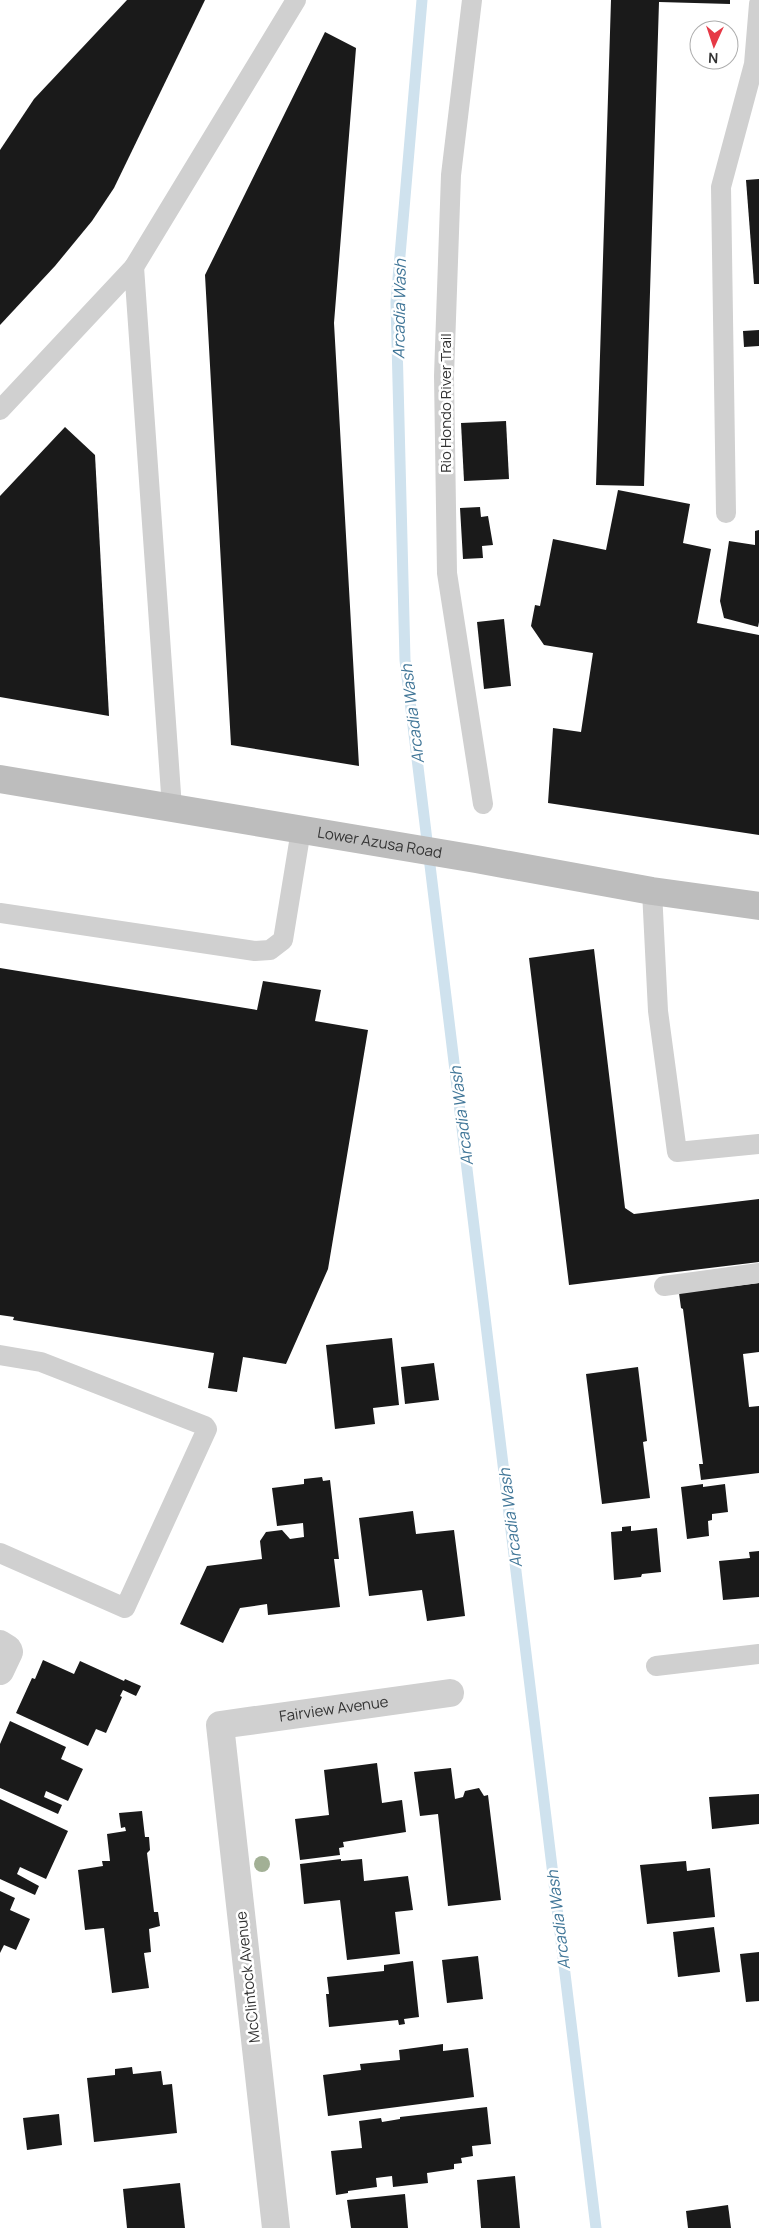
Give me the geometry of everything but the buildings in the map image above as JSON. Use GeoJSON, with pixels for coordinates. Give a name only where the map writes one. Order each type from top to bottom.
{"type":"FeatureCollection","features":[{"type":"Feature","properties":{"kind":"main road","name":"Lower Azusa Road"},"geometry":{"type":"LineString","coordinates":[[0,779],[476,859],[652,891],[759,906]]}},
{"type":"Feature","properties":{"kind":"street","name":"Fairview Avenue"},"geometry":{"type":"LineString","coordinates":[[220,1726],[223,1724],[450,1693]]}},
{"type":"Feature","properties":{"kind":"street","name":"McClintock Avenue"},"geometry":{"type":"LineString","coordinates":[[220,1726],[276,2228]]}},
{"type":"Feature","properties":{"kind":"lane"},"geometry":{"type":"LineString","coordinates":[[0,410],[134,266],[296,0]]}},
{"type":"Feature","properties":{"kind":"lane","name":"Rio Hondo River Trail"},"geometry":{"type":"LineString","coordinates":[[472,0],[451,175],[444,405],[447,573],[483,804]]}},
{"type":"Feature","properties":{"kind":"lane"},"geometry":{"type":"LineString","coordinates":[[726,513],[721,187],[754,64],[759,4]]}},
{"type":"Feature","properties":{"kind":"lane"},"geometry":{"type":"LineString","coordinates":[[134,266],[172,808]]}},
{"type":"Feature","properties":{"kind":"lane"},"geometry":{"type":"LineString","coordinates":[[0,913],[255,952],[270,950],[283,940],[301,830]]}},
{"type":"Feature","properties":{"kind":"lane"},"geometry":{"type":"LineString","coordinates":[[652,891],[658,1011],[677,1152],[759,1144]]}},
{"type":"Feature","properties":{"kind":"lane"},"geometry":{"type":"LineString","coordinates":[[664,1286],[759,1274]]}},
{"type":"Feature","properties":{"kind":"lane"},"geometry":{"type":"LineString","coordinates":[[0,1355],[41,1362],[205,1426],[207,1429],[125,1608],[0,1553]]}},
{"type":"Feature","properties":{"kind":"lane"},"geometry":{"type":"LineString","coordinates":[[656,1666],[759,1654]]}},
{"type":"Feature","properties":{"kind":"waterway","name":"Arcadia Wash"},"geometry":{"type":"LineString","coordinates":[[422,0],[396,302],[405,660],[596,2228]]}}]}
